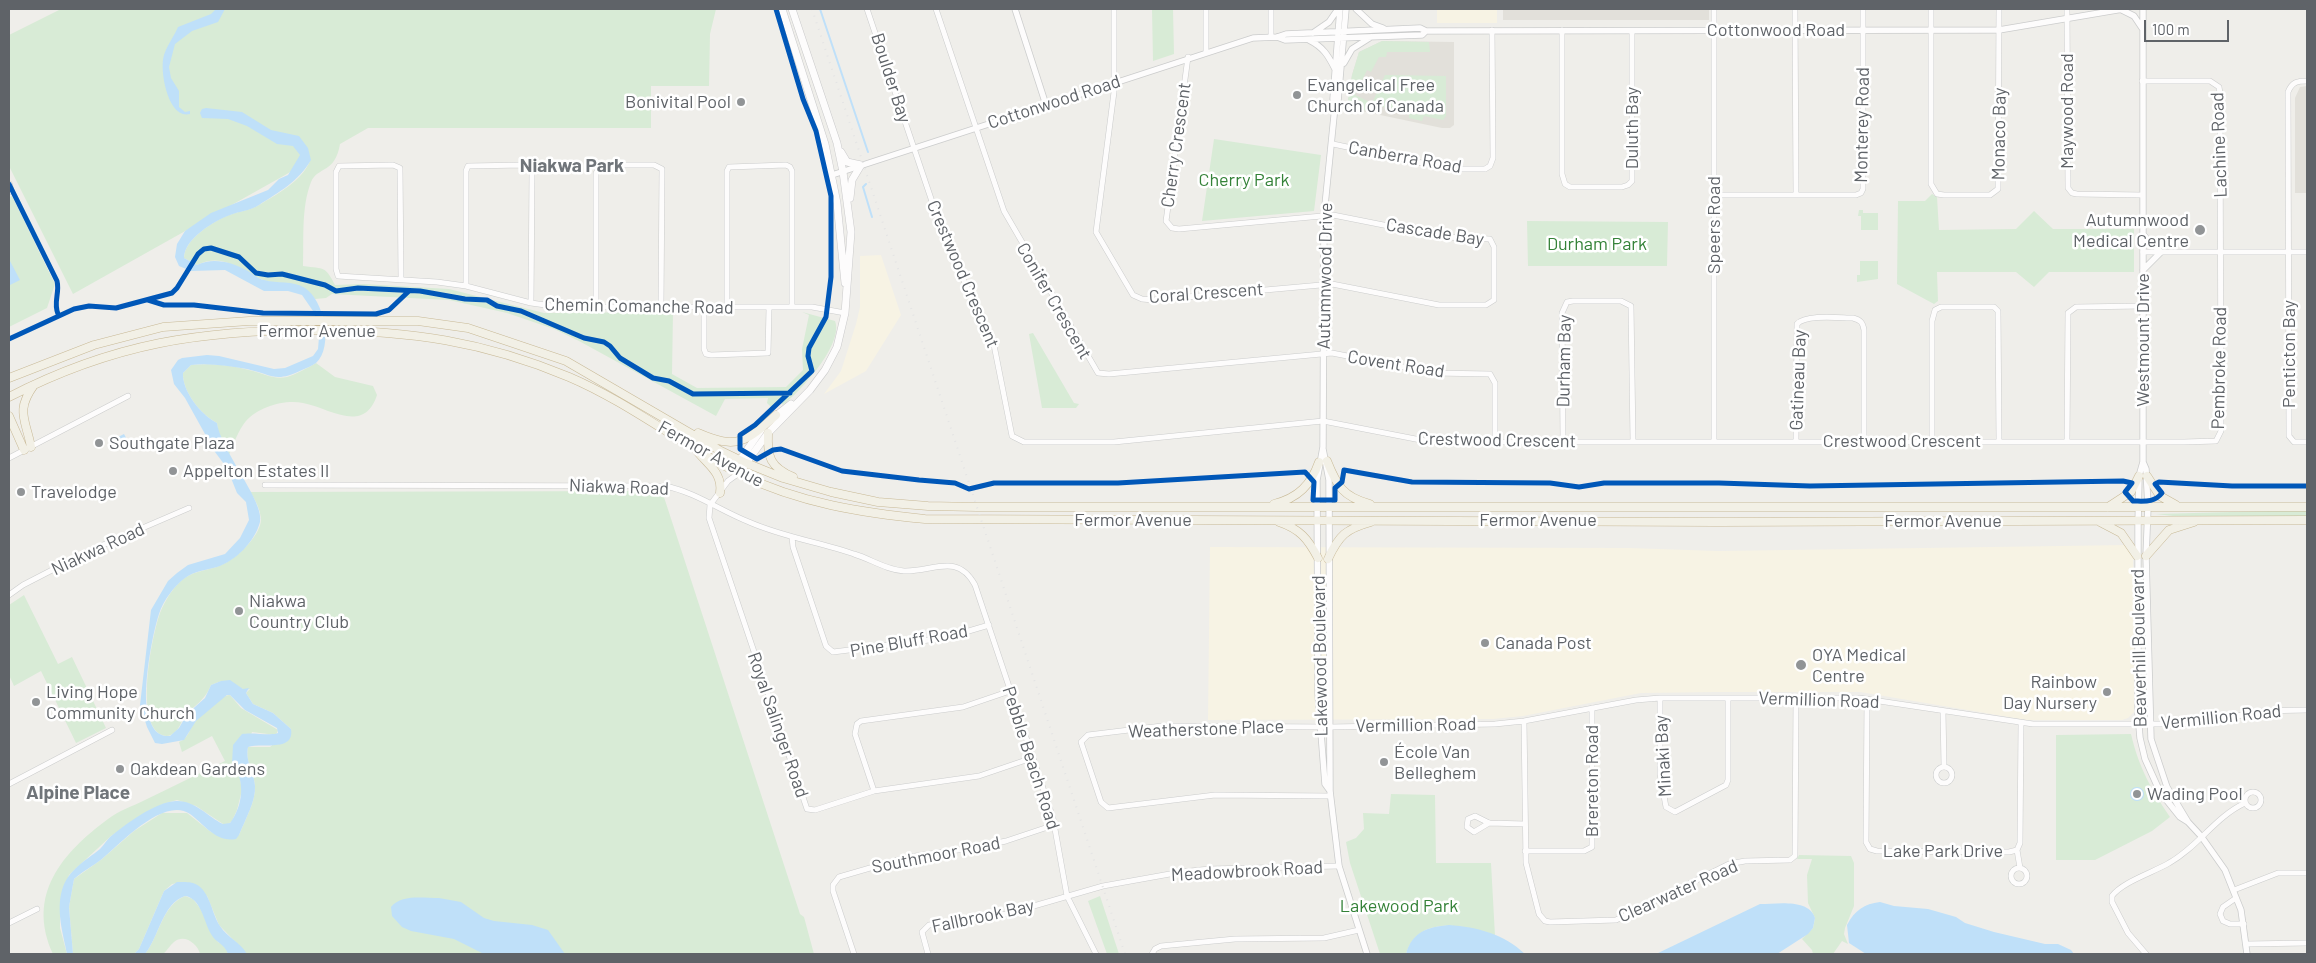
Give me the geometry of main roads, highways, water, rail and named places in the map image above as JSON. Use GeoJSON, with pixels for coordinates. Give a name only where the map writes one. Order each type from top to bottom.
{"type":"FeatureCollection","features":[{"type":"Feature","properties":{"kind":"highway","name":"Fermor Avenue"},"geometry":{"type":"LineString","coordinates":[[9,378],[94,345],[163,328],[197,324],[294,320],[418,321],[468,328],[566,361],[742,462],[811,486],[878,502],[928,506],[2307,507]]}},
{"type":"Feature","properties":{"kind":"highway","name":"Fermor Avenue"},"geometry":{"type":"LineString","coordinates":[[9,397],[83,363],[162,341],[244,331],[349,330],[426,336],[466,343],[517,358],[570,377],[766,486],[828,505],[876,514],[925,519],[1379,519],[1717,522],[2138,519],[2307,520]]}},
{"type":"Feature","properties":{"kind":"highway"},"geometry":{"type":"LineString","coordinates":[[9,385],[23,372]]}},
{"type":"Feature","properties":{"kind":"highway"},"geometry":{"type":"LineString","coordinates":[[9,416],[11,426],[27,448],[22,414],[25,398],[35,384]]}},
{"type":"Feature","properties":{"kind":"highway"},"geometry":{"type":"LineString","coordinates":[[671,422],[716,441],[734,442],[755,434],[776,416]]}},
{"type":"Feature","properties":{"kind":"highway"},"geometry":{"type":"LineString","coordinates":[[768,433],[767,453],[771,461],[779,469],[811,486]]}},
{"type":"Feature","properties":{"kind":"highway"},"geometry":{"type":"LineString","coordinates":[[692,446],[718,473],[721,486],[720,493]]}},
{"type":"Feature","properties":{"kind":"highway"},"geometry":{"type":"LineString","coordinates":[[1260,507],[1286,501],[1302,491],[1323,461],[1343,492],[1358,501],[1382,507]]}},
{"type":"Feature","properties":{"kind":"highway"},"geometry":{"type":"LineString","coordinates":[[2108,507],[2131,492],[2143,476],[2160,496],[2180,507]]}},
{"type":"Feature","properties":{"kind":"highway"},"geometry":{"type":"LineString","coordinates":[[1328,559],[1343,534],[1356,526],[1379,519]]}},
{"type":"Feature","properties":{"kind":"highway"},"geometry":{"type":"LineString","coordinates":[[1270,520],[1292,526],[1304,534],[1318,558]]}},
{"type":"Feature","properties":{"kind":"highway"},"geometry":{"type":"LineString","coordinates":[[2096,520],[2122,533],[2138,556]]}},
{"type":"Feature","properties":{"kind":"highway"},"geometry":{"type":"LineString","coordinates":[[2146,556],[2169,530],[2207,520]]}},
{"type":"Feature","properties":{"kind":"main road"},"geometry":{"type":"LineString","coordinates":[[782,9],[817,115],[832,175],[846,298]]}},
{"type":"Feature","properties":{"kind":"main road"},"geometry":{"type":"LineString","coordinates":[[792,9],[837,143],[849,209]]}},
{"type":"Feature","properties":{"kind":"main road"},"geometry":{"type":"LineString","coordinates":[[742,462],[808,392],[832,358],[842,329],[850,260],[849,209],[852,180],[861,165],[847,162],[837,143]]}},
{"type":"Feature","properties":{"kind":"main road"},"geometry":{"type":"LineString","coordinates":[[736,471],[761,430],[808,392]]}},
{"type":"Feature","properties":{"kind":"water"},"geometry":{"type":"Polygon","coordinates":[[[216,9],[225,9],[218,22],[192,31],[175,44],[169,67],[171,78],[179,91],[179,107],[185,112],[190,111],[190,114],[182,114],[171,102],[167,92],[163,71],[164,55],[178,27],[211,14],[216,9]]]}},
{"type":"Feature","properties":{"kind":"water"},"geometry":{"type":"Polygon","coordinates":[[[202,109],[242,112],[271,130],[299,136],[308,148],[311,160],[306,168],[288,186],[274,196],[256,207],[223,218],[208,226],[189,244],[184,258],[197,265],[209,261],[229,263],[248,271],[258,278],[295,284],[305,288],[312,294],[322,313],[325,346],[316,363],[286,376],[274,377],[247,369],[205,364],[191,365],[183,373],[189,395],[205,414],[217,423],[226,447],[256,502],[260,513],[260,522],[254,536],[238,555],[217,567],[196,572],[189,576],[173,589],[166,599],[159,614],[151,647],[146,687],[147,708],[153,728],[164,736],[170,736],[179,728],[187,714],[205,698],[211,685],[230,680],[243,689],[249,688],[246,693],[253,704],[273,713],[291,729],[291,736],[288,741],[282,744],[248,747],[247,752],[255,792],[250,810],[236,839],[222,838],[216,835],[190,814],[179,810],[168,811],[155,816],[143,824],[102,859],[74,879],[69,907],[73,954],[67,954],[61,922],[60,898],[65,883],[73,871],[124,826],[150,809],[168,802],[183,801],[189,803],[223,824],[230,823],[238,809],[241,793],[239,778],[232,764],[233,745],[242,734],[278,733],[277,728],[245,710],[230,695],[227,695],[196,721],[184,740],[162,744],[155,743],[147,727],[140,705],[151,610],[168,581],[188,565],[225,554],[240,538],[249,520],[246,502],[237,493],[227,468],[215,452],[185,398],[174,384],[171,370],[178,360],[182,358],[207,355],[274,369],[285,368],[313,356],[318,349],[319,337],[313,311],[302,295],[288,291],[264,291],[225,270],[191,271],[179,266],[175,257],[177,244],[185,231],[211,213],[268,190],[279,179],[288,175],[300,155],[293,146],[277,144],[247,126],[228,119],[202,118],[200,113],[202,109]]]}},
{"type":"Feature","properties":{"kind":"water"},"geometry":{"type":"Polygon","coordinates":[[[10,261],[20,280],[10,285],[9,282],[10,261]]]}},
{"type":"Feature","properties":{"kind":"water"},"geometry":{"type":"Polygon","coordinates":[[[124,434],[130,445],[121,449],[116,438],[124,434]]]}},
{"type":"Feature","properties":{"kind":"water","name":"Wading Pool"},"geometry":{"type":"Polygon","coordinates":[[[2137,787],[2142,789],[2144,794],[2142,799],[2137,801],[2132,799],[2130,794],[2132,789],[2137,787]]]}},
{"type":"Feature","properties":{"kind":"water"},"geometry":{"type":"Polygon","coordinates":[[[177,882],[194,883],[203,890],[220,926],[247,954],[228,954],[211,934],[195,901],[185,896],[177,900],[166,913],[145,954],[134,954],[139,949],[164,891],[177,882]]]}},
{"type":"Feature","properties":{"kind":"water"},"geometry":{"type":"Polygon","coordinates":[[[406,898],[439,898],[461,902],[484,918],[494,921],[532,925],[548,930],[565,954],[484,954],[454,939],[411,931],[402,927],[392,916],[391,907],[400,900],[406,898]]]}},
{"type":"Feature","properties":{"kind":"water"},"geometry":{"type":"Polygon","coordinates":[[[1880,902],[1894,906],[1928,909],[1956,917],[1965,923],[1994,932],[2045,944],[2058,944],[2071,950],[2074,954],[1866,954],[1849,943],[1847,925],[1853,915],[1860,909],[1869,904],[1880,902]]]}},
{"type":"Feature","properties":{"kind":"water"},"geometry":{"type":"Polygon","coordinates":[[[1783,903],[1806,907],[1815,918],[1813,928],[1808,934],[1777,954],[1656,954],[1760,904],[1783,903]]]}},
{"type":"Feature","properties":{"kind":"water"},"geometry":{"type":"Polygon","coordinates":[[[1449,925],[1490,933],[1508,941],[1525,954],[1406,954],[1412,940],[1416,936],[1427,929],[1449,925]]]}},
{"type":"Feature","properties":{"kind":"waterway"},"geometry":{"type":"LineString","coordinates":[[820,9],[868,152]]}},
{"type":"Feature","properties":{"kind":"waterway"},"geometry":{"type":"LineString","coordinates":[[866,184],[863,187],[872,217]]}},
{"type":"Feature","properties":{"kind":"railway"},"geometry":{"type":"LineString","coordinates":[[812,9],[1125,954]]}},
{"type":"Feature","properties":{"kind":"place","name":"Evangelical Free Church of Canada"},"geometry":{"type":"Point","coordinates":[1297,95]}},
{"type":"Feature","properties":{"kind":"place","name":"Bonivital Pool"},"geometry":{"type":"Point","coordinates":[741,102]}},
{"type":"Feature","properties":{"kind":"place","name":"Autumnwood Medical Centre"},"geometry":{"type":"Point","coordinates":[2200,230]}},
{"type":"Feature","properties":{"kind":"place","name":"Southgate Plaza"},"geometry":{"type":"Point","coordinates":[99,443]}},
{"type":"Feature","properties":{"kind":"place","name":"Appelton Estates II"},"geometry":{"type":"Point","coordinates":[173,471]}},
{"type":"Feature","properties":{"kind":"place","name":"Travelodge"},"geometry":{"type":"Point","coordinates":[21,492]}},
{"type":"Feature","properties":{"kind":"place","name":"Niakwa Country Club"},"geometry":{"type":"Point","coordinates":[239,611]}},
{"type":"Feature","properties":{"kind":"place","name":"Canada Post"},"geometry":{"type":"Point","coordinates":[1485,643]}},
{"type":"Feature","properties":{"kind":"place","name":"OYA Medical Centre"},"geometry":{"type":"Point","coordinates":[1801,665]}},
{"type":"Feature","properties":{"kind":"place","name":"Rainbow Day Nursery"},"geometry":{"type":"Point","coordinates":[2107,692]}},
{"type":"Feature","properties":{"kind":"place","name":"Living Hope Community Church"},"geometry":{"type":"Point","coordinates":[36,702]}},
{"type":"Feature","properties":{"kind":"place","name":"École Van Belleghem"},"geometry":{"type":"Point","coordinates":[1384,762]}},
{"type":"Feature","properties":{"kind":"place","name":"Oakdean Gardens"},"geometry":{"type":"Point","coordinates":[120,769]}},
{"type":"Feature","properties":{"kind":"place","name":"Wading Pool"},"geometry":{"type":"Point","coordinates":[2137,794]}},
{"type":"Feature","properties":{"kind":"district","name":"Niakwa Park"},"geometry":{"type":"Point","coordinates":[572,166]}},
{"type":"Feature","properties":{"kind":"district","name":"Alpine Place"},"geometry":{"type":"Point","coordinates":[78,793]}},
{"type":"Feature","properties":{"kind":"park label","name":"Cherry Park"},"geometry":{"type":"Point","coordinates":[1244,180]}},
{"type":"Feature","properties":{"kind":"park label","name":"Durham Park"},"geometry":{"type":"Point","coordinates":[1597,244]}},
{"type":"Feature","properties":{"kind":"park label","name":"Lakewood Park"},"geometry":{"type":"Point","coordinates":[1399,906]}}]}
